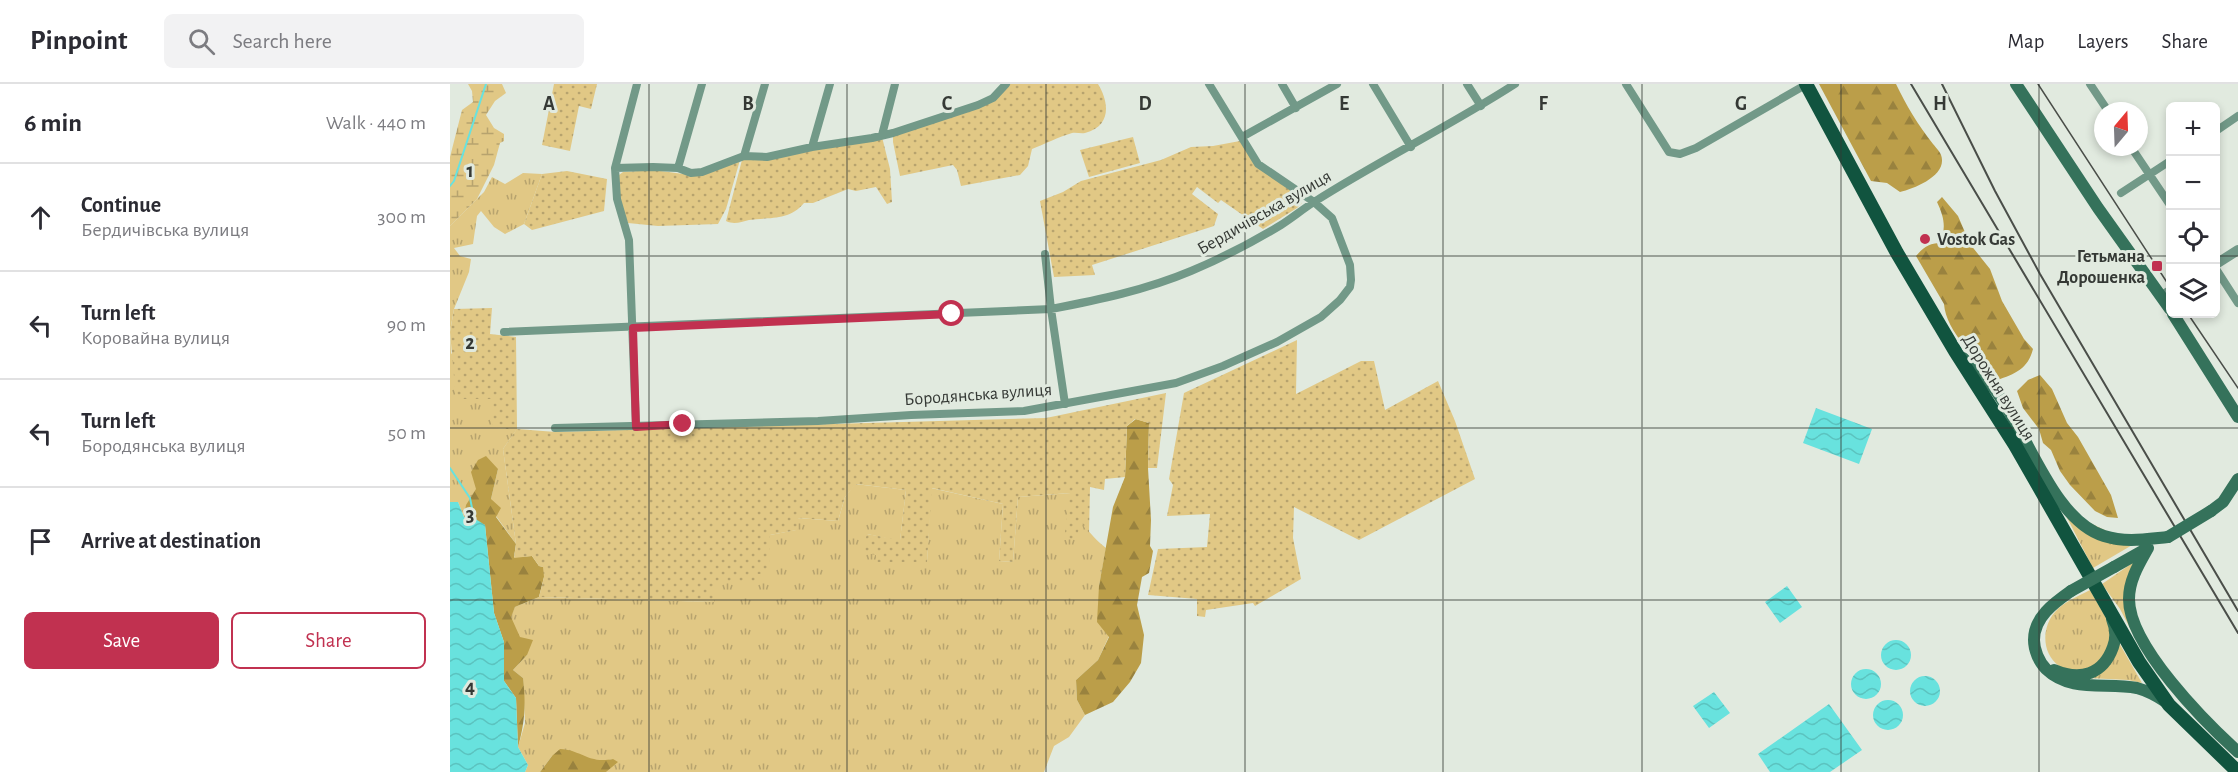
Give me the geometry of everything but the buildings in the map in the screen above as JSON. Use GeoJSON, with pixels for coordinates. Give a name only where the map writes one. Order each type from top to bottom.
{"type":"FeatureCollection","features":[{"type":"Feature","properties":{"kind":"main road","name":"Дорожня вулиця"},"geometry":{"type":"LineString","coordinates":[[1807,84],[1897,253],[2026,464],[2139,662],[2171,707],[2238,772]]}},
{"type":"Feature","properties":{"kind":"main road"},"geometry":{"type":"LineString","coordinates":[[2016,84],[2098,208],[2166,293]]}},
{"type":"Feature","properties":{"kind":"main road"},"geometry":{"type":"LineString","coordinates":[[2176,318],[2238,417]]}},
{"type":"Feature","properties":{"kind":"main road"},"geometry":{"type":"LineString","coordinates":[[1955,351],[1993,387],[2051,485],[2068,509],[2084,526],[2103,536],[2119,540],[2168,537]]}},
{"type":"Feature","properties":{"kind":"main road"},"geometry":{"type":"LineString","coordinates":[[2171,707],[2140,689],[2068,684],[2054,677],[2042,665],[2035,648],[2035,631],[2049,608],[2071,591],[2211,511],[2223,502],[2238,479]]}},
{"type":"Feature","properties":{"kind":"main road"},"geometry":{"type":"LineString","coordinates":[[2148,548],[2131,583],[2129,600],[2137,629],[2163,672],[2203,719],[2238,752]]}},
{"type":"Feature","properties":{"kind":"main road"},"geometry":{"type":"LineString","coordinates":[[2042,665],[2077,676],[2091,674],[2102,667],[2109,657],[2116,630],[2106,606]]}},
{"type":"Feature","properties":{"kind":"street"},"geometry":{"type":"LineString","coordinates":[[636,427],[628,240],[616,199],[615,168],[637,84]]}},
{"type":"Feature","properties":{"kind":"street"},"geometry":{"type":"LineString","coordinates":[[678,168],[702,84]]}},
{"type":"Feature","properties":{"kind":"street"},"geometry":{"type":"LineString","coordinates":[[744,156],[765,84]]}},
{"type":"Feature","properties":{"kind":"street"},"geometry":{"type":"LineString","coordinates":[[812,147],[830,84]]}},
{"type":"Feature","properties":{"kind":"street"},"geometry":{"type":"LineString","coordinates":[[882,135],[895,84]]}},
{"type":"Feature","properties":{"kind":"street"},"geometry":{"type":"LineString","coordinates":[[615,168],[678,168],[691,173],[702,172],[744,156],[767,157],[893,133],[978,105],[993,98],[1006,84]]}},
{"type":"Feature","properties":{"kind":"street","name":"Бородянська вулиця"},"geometry":{"type":"LineString","coordinates":[[555,428],[636,427],[1024,411],[1176,383],[1278,342],[1321,317],[1347,292],[1351,271],[1332,218],[1314,202],[1258,164],[1209,84]]}},
{"type":"Feature","properties":{"kind":"street"},"geometry":{"type":"LineString","coordinates":[[1282,84],[1296,108]]}},
{"type":"Feature","properties":{"kind":"street"},"geometry":{"type":"LineString","coordinates":[[1242,137],[1337,84]]}},
{"type":"Feature","properties":{"kind":"street"},"geometry":{"type":"LineString","coordinates":[[1373,84],[1411,147]]}},
{"type":"Feature","properties":{"kind":"street"},"geometry":{"type":"LineString","coordinates":[[1467,84],[1481,106]]}},
{"type":"Feature","properties":{"kind":"street","name":"Бердичівська вулиця"},"geometry":{"type":"LineString","coordinates":[[504,332],[1051,309],[1146,287],[1191,271],[1281,225],[1314,202],[1515,84]]}},
{"type":"Feature","properties":{"kind":"street"},"geometry":{"type":"LineString","coordinates":[[1626,84],[1669,152],[1680,154],[1696,148],[1807,84]]}},
{"type":"Feature","properties":{"kind":"street"},"geometry":{"type":"LineString","coordinates":[[2093,85],[2103,102]]}},
{"type":"Feature","properties":{"kind":"street"},"geometry":{"type":"LineString","coordinates":[[2220,128],[2238,116]]}},
{"type":"Feature","properties":{"kind":"street"},"geometry":{"type":"LineString","coordinates":[[2137,156],[2166,199]]}},
{"type":"Feature","properties":{"kind":"street"},"geometry":{"type":"LineString","coordinates":[[2121,193],[2166,164]]}},
{"type":"Feature","properties":{"kind":"street"},"geometry":{"type":"LineString","coordinates":[[2220,264],[2238,250]]}},
{"type":"Feature","properties":{"kind":"street"},"geometry":{"type":"LineString","coordinates":[[1045,254],[1065,404]]}},
{"type":"Feature","properties":{"kind":"street"},"geometry":{"type":"LineString","coordinates":[[2220,274],[2238,303]]}},
{"type":"Feature","properties":{"kind":"green space"},"geometry":{"type":"Polygon","coordinates":[[[468,84],[502,84],[506,93],[495,101],[486,115],[494,128],[504,134],[504,141],[500,143],[494,165],[477,199],[450,226],[450,157],[462,110],[473,102],[472,91],[468,84]]]}},
{"type":"Feature","properties":{"kind":"green space"},"geometry":{"type":"Polygon","coordinates":[[[554,84],[597,84],[591,109],[579,106],[570,151],[542,145],[554,84]]]}},
{"type":"Feature","properties":{"kind":"green space"},"geometry":{"type":"Polygon","coordinates":[[[1008,84],[1098,84],[1104,98],[1106,113],[1100,125],[1094,130],[1067,135],[1032,149],[1028,166],[1020,175],[961,186],[957,170],[953,165],[900,176],[893,135],[979,107],[1008,84]]]}},
{"type":"Feature","properties":{"kind":"green space"},"geometry":{"type":"Polygon","coordinates":[[[1819,84],[1896,84],[1917,122],[1940,153],[1942,160],[1938,172],[1920,185],[1900,192],[1887,183],[1871,181],[1819,84]]]}},
{"type":"Feature","properties":{"kind":"green space"},"geometry":{"type":"Polygon","coordinates":[[[882,137],[890,169],[892,202],[887,204],[876,187],[856,191],[848,189],[813,203],[804,203],[786,215],[738,223],[726,221],[742,160],[882,137]]]}},
{"type":"Feature","properties":{"kind":"green space"},"geometry":{"type":"Polygon","coordinates":[[[1133,137],[1140,163],[1089,177],[1080,150],[1133,137]]]}},
{"type":"Feature","properties":{"kind":"green space"},"geometry":{"type":"Polygon","coordinates":[[[1240,141],[1257,166],[1299,196],[1302,203],[1297,208],[1263,229],[1221,200],[1218,203],[1197,187],[1192,194],[1218,214],[1214,226],[1092,265],[1095,275],[1054,277],[1040,201],[1063,192],[1081,181],[1161,160],[1191,147],[1240,141]]]}},
{"type":"Feature","properties":{"kind":"green space"},"geometry":{"type":"Polygon","coordinates":[[[740,160],[726,209],[718,224],[658,226],[628,223],[619,199],[619,175],[623,172],[653,170],[691,175],[740,160]]]}},
{"type":"Feature","properties":{"kind":"green space"},"geometry":{"type":"Polygon","coordinates":[[[567,171],[607,179],[604,211],[532,230],[524,224],[542,174],[567,171]]]}},
{"type":"Feature","properties":{"kind":"green space"},"geometry":{"type":"Polygon","coordinates":[[[523,173],[542,174],[524,224],[505,234],[494,227],[481,211],[477,216],[473,244],[454,248],[460,256],[471,259],[469,272],[454,309],[450,331],[450,226],[484,192],[492,177],[505,184],[523,173]]]}},
{"type":"Feature","properties":{"kind":"green space"},"geometry":{"type":"Polygon","coordinates":[[[1942,197],[1958,216],[1970,244],[1990,269],[2002,301],[2024,339],[2033,349],[2028,361],[2020,370],[1997,380],[1972,355],[1950,325],[1944,304],[1916,256],[1931,244],[1939,243],[1944,223],[1937,202],[1942,197]]]}},
{"type":"Feature","properties":{"kind":"green space"},"geometry":{"type":"Polygon","coordinates":[[[492,308],[490,334],[516,337],[517,429],[556,432],[1046,418],[1166,393],[1157,468],[1148,468],[1149,423],[1135,419],[1127,426],[1125,477],[1105,479],[1104,490],[1090,487],[1089,534],[1081,522],[1076,539],[1064,540],[1070,493],[1018,497],[1013,562],[999,561],[1003,504],[932,488],[927,562],[876,562],[876,555],[862,552],[867,534],[900,540],[906,490],[856,484],[845,497],[838,521],[798,518],[797,530],[770,535],[769,574],[758,574],[758,581],[714,581],[714,602],[539,597],[544,577],[543,567],[539,566],[532,556],[514,558],[516,544],[503,449],[516,430],[497,428],[492,424],[491,399],[456,399],[450,332],[454,309],[492,308]]]}},
{"type":"Feature","properties":{"kind":"green space"},"geometry":{"type":"Polygon","coordinates":[[[450,332],[451,353],[492,399],[497,428],[517,429],[503,449],[516,544],[496,516],[491,499],[498,469],[472,495],[464,517],[458,502],[450,502],[450,332]]]}},
{"type":"Feature","properties":{"kind":"green space"},"geometry":{"type":"Polygon","coordinates":[[[1297,340],[1296,394],[1361,361],[1374,361],[1385,410],[1438,381],[1475,479],[1359,540],[1294,507],[1293,538],[1301,579],[1255,606],[1253,603],[1206,610],[1205,617],[1197,616],[1197,599],[1148,595],[1158,549],[1207,547],[1210,514],[1167,516],[1173,485],[1169,479],[1184,393],[1297,340]]]}},
{"type":"Feature","properties":{"kind":"green space"},"geometry":{"type":"Polygon","coordinates":[[[2040,375],[2052,389],[2067,423],[2078,437],[2111,495],[2118,518],[2107,517],[2095,511],[2070,485],[2060,471],[2051,450],[2043,443],[2039,429],[2023,408],[2017,391],[2028,380],[2040,375]]]}},
{"type":"Feature","properties":{"kind":"green space"},"geometry":{"type":"Polygon","coordinates":[[[1136,419],[1149,423],[1150,546],[1153,551],[1149,573],[1142,577],[1137,605],[1144,635],[1141,663],[1130,682],[1113,702],[1085,715],[1077,700],[1076,680],[1098,660],[1109,637],[1097,622],[1099,586],[1113,507],[1125,477],[1127,426],[1136,419]]]}},
{"type":"Feature","properties":{"kind":"green space"},"geometry":{"type":"Polygon","coordinates":[[[486,456],[498,469],[491,499],[501,508],[496,517],[516,544],[514,557],[532,556],[539,566],[544,567],[539,597],[515,607],[511,617],[520,637],[533,640],[527,655],[513,670],[523,678],[524,687],[525,705],[518,747],[516,698],[504,681],[504,642],[494,613],[485,525],[464,517],[466,505],[476,489],[471,472],[478,460],[486,456]]]}},
{"type":"Feature","properties":{"kind":"green space"},"geometry":{"type":"Polygon","coordinates":[[[855,484],[906,490],[900,541],[867,534],[876,555],[876,562],[927,562],[931,488],[1003,504],[999,561],[1013,562],[1018,497],[1071,493],[1084,524],[1106,548],[1099,586],[1109,636],[1098,660],[1076,680],[1077,700],[1085,715],[1069,737],[1054,746],[1044,772],[606,772],[613,759],[600,762],[585,757],[552,756],[540,772],[525,772],[528,765],[518,747],[525,723],[523,678],[513,670],[527,655],[510,617],[515,607],[539,597],[714,602],[714,581],[758,581],[770,535],[796,530],[797,518],[838,521],[845,497],[855,484]]]}},
{"type":"Feature","properties":{"kind":"green space"},"geometry":{"type":"Polygon","coordinates":[[[2065,511],[2134,544],[2093,568],[2065,511]]]}},
{"type":"Feature","properties":{"kind":"green space"},"geometry":{"type":"Polygon","coordinates":[[[2134,562],[2132,632],[2120,609],[2102,584],[2134,562]]]}},
{"type":"Feature","properties":{"kind":"green space"},"geometry":{"type":"Polygon","coordinates":[[[2090,590],[2114,632],[2107,656],[2086,672],[2059,666],[2049,655],[2045,640],[2050,618],[2058,608],[2090,590]]]}},
{"type":"Feature","properties":{"kind":"green space"},"geometry":{"type":"Polygon","coordinates":[[[2118,641],[2142,683],[2088,678],[2118,641]]]}},
{"type":"Feature","properties":{"kind":"green space"},"geometry":{"type":"Polygon","coordinates":[[[560,749],[597,760],[613,759],[618,762],[606,772],[540,772],[560,749]]]}},
{"type":"Feature","properties":{"kind":"water"},"geometry":{"type":"Polygon","coordinates":[[[1816,408],[1872,429],[1859,464],[1803,443],[1816,408]]]}},
{"type":"Feature","properties":{"kind":"water"},"geometry":{"type":"Polygon","coordinates":[[[450,502],[458,502],[464,517],[474,518],[485,525],[494,613],[504,642],[504,681],[516,698],[518,747],[528,765],[525,772],[450,772],[450,502]]]}},
{"type":"Feature","properties":{"kind":"water"},"geometry":{"type":"Polygon","coordinates":[[[1787,586],[1802,607],[1780,623],[1765,602],[1787,586]]]}},
{"type":"Feature","properties":{"kind":"water"},"geometry":{"type":"Polygon","coordinates":[[[1896,640],[1907,644],[1911,655],[1907,666],[1896,670],[1885,666],[1881,655],[1885,644],[1896,640]]]}},
{"type":"Feature","properties":{"kind":"water"},"geometry":{"type":"Polygon","coordinates":[[[1866,669],[1877,673],[1881,684],[1877,695],[1866,699],[1855,695],[1851,684],[1855,673],[1866,669]]]}},
{"type":"Feature","properties":{"kind":"water"},"geometry":{"type":"Polygon","coordinates":[[[1925,676],[1936,680],[1940,691],[1936,702],[1925,706],[1914,702],[1910,691],[1914,680],[1925,676]]]}},
{"type":"Feature","properties":{"kind":"water"},"geometry":{"type":"Polygon","coordinates":[[[1714,692],[1730,713],[1709,728],[1693,706],[1714,692]]]}},
{"type":"Feature","properties":{"kind":"water"},"geometry":{"type":"Polygon","coordinates":[[[1888,700],[1899,704],[1903,715],[1899,726],[1888,730],[1877,726],[1873,715],[1877,704],[1888,700]]]}},
{"type":"Feature","properties":{"kind":"water"},"geometry":{"type":"Polygon","coordinates":[[[1829,704],[1862,750],[1830,772],[1770,772],[1758,754],[1829,704]]]}},
{"type":"Feature","properties":{"kind":"waterway"},"geometry":{"type":"LineString","coordinates":[[450,186],[454,181],[486,84]]}},
{"type":"Feature","properties":{"kind":"waterway"},"geometry":{"type":"LineString","coordinates":[[450,468],[470,498],[474,518]]}},
{"type":"Feature","properties":{"kind":"tram line"},"geometry":{"type":"LineString","coordinates":[[2038,84],[2166,281]]}},
{"type":"Feature","properties":{"kind":"tram line"},"geometry":{"type":"LineString","coordinates":[[2191,318],[2238,388]]}},
{"type":"Feature","properties":{"kind":"railway"},"geometry":{"type":"LineString","coordinates":[[1911,84],[2238,633]]}},
{"type":"Feature","properties":{"kind":"railway"},"geometry":{"type":"LineString","coordinates":[[1942,84],[1995,191],[2040,274],[2238,611]]}},
{"type":"Feature","properties":{"kind":"place","name":"Vostok Gas"},"geometry":{"type":"Point","coordinates":[1925,239]}},
{"type":"Feature","properties":{"kind":"place","name":"Гетьмана Дорошенка"},"geometry":{"type":"Point","coordinates":[2157,266]}},
{"type":"Feature","properties":{"kind":"route"},"geometry":{"type":"LineString","coordinates":[[683,424],[636,427],[633,328],[952,314]]}}]}
